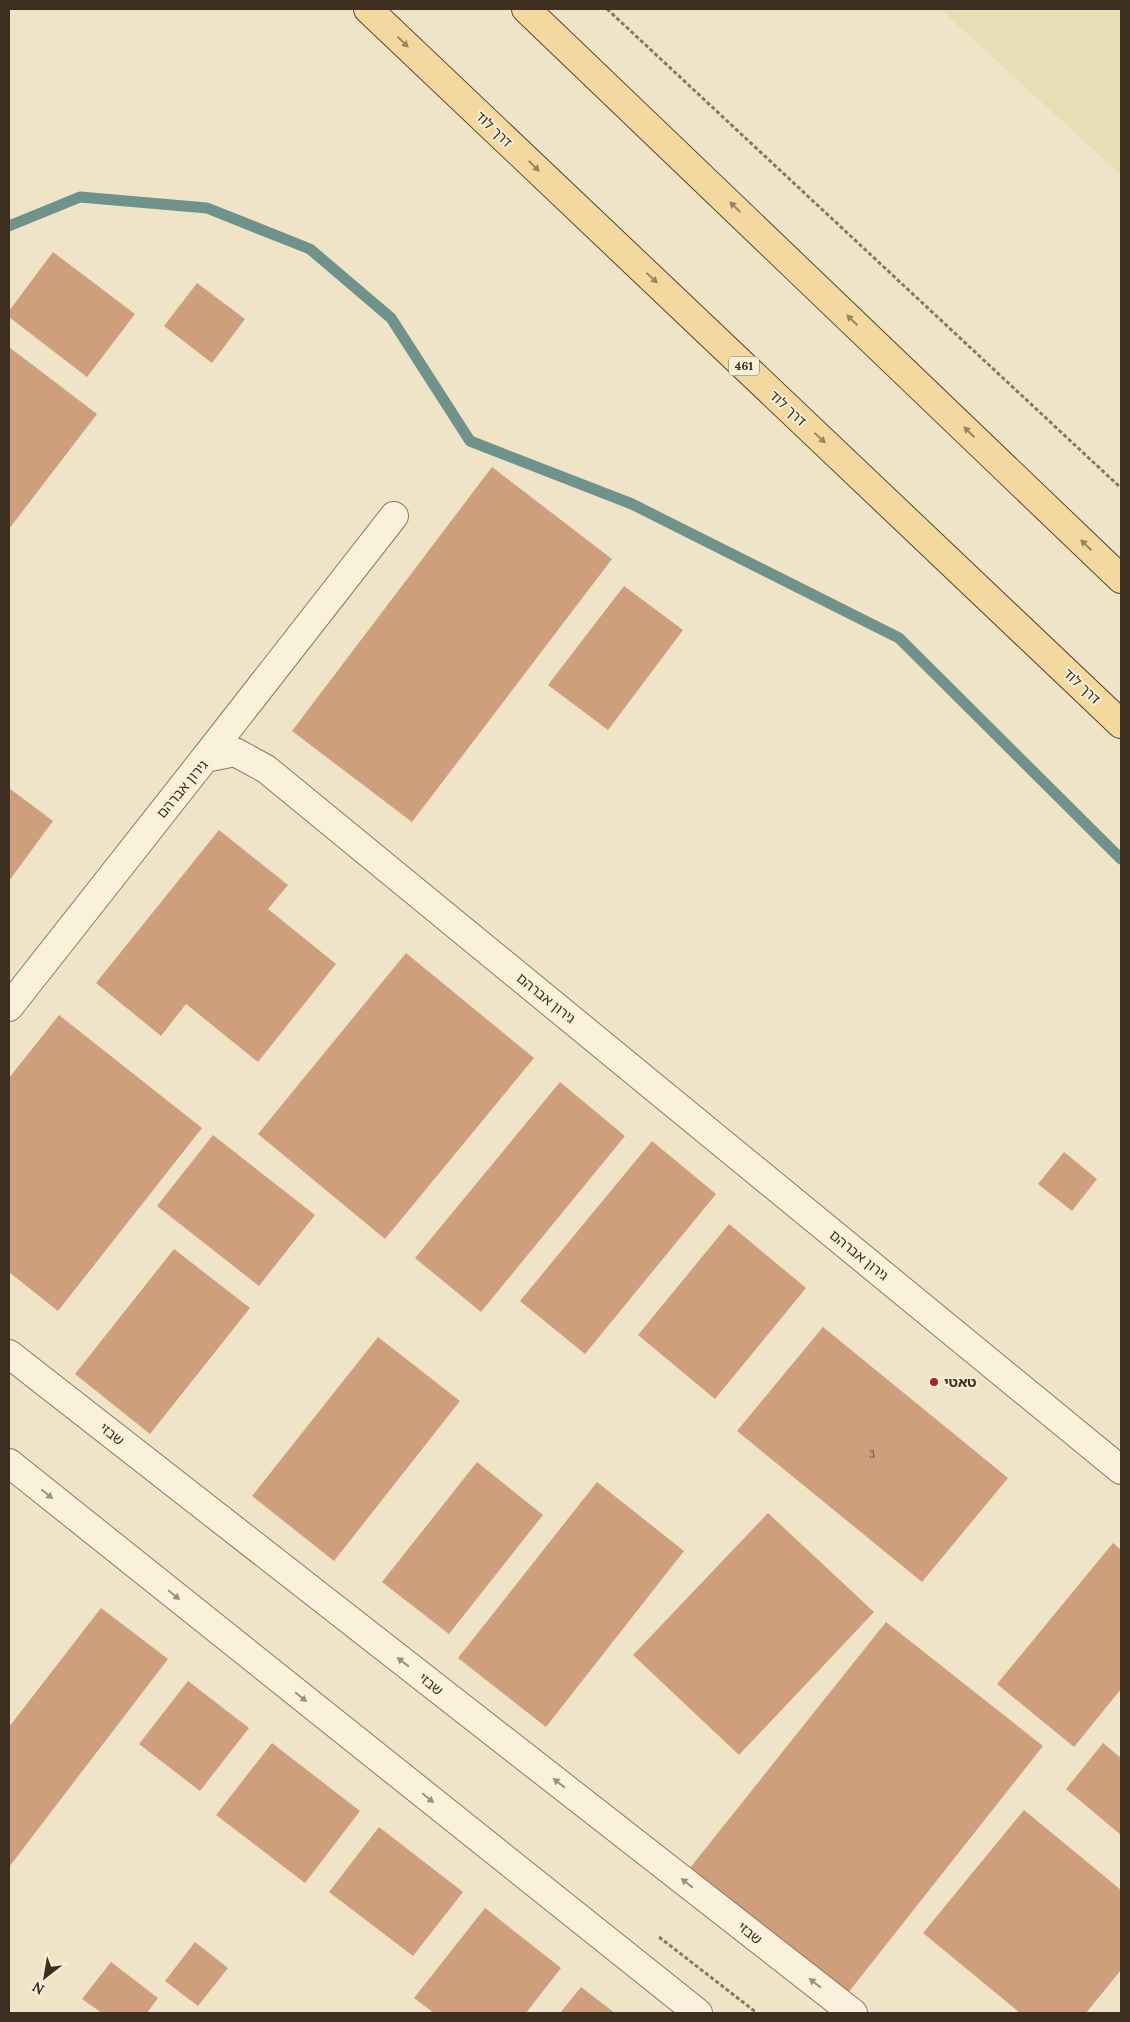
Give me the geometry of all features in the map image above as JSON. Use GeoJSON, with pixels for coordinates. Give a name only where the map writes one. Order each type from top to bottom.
{"type":"FeatureCollection","features":[{"type":"Feature","properties":{"kind":"main road","name":"דרך לוד"},"geometry":{"type":"LineString","coordinates":[[368,9],[1121,724]]}},
{"type":"Feature","properties":{"kind":"main road"},"geometry":{"type":"LineString","coordinates":[[526,9],[1121,579]]}},
{"type":"Feature","properties":{"kind":"street"},"geometry":{"type":"LineString","coordinates":[[205,758],[394,516]]}},
{"type":"Feature","properties":{"kind":"street","name":"גירון אברהם"},"geometry":{"type":"LineString","coordinates":[[9,1007],[205,758],[235,752],[266,769],[1121,1470]]}},
{"type":"Feature","properties":{"kind":"street","name":"שבזי"},"geometry":{"type":"LineString","coordinates":[[9,1354],[853,2013]]}},
{"type":"Feature","properties":{"kind":"street"},"geometry":{"type":"LineString","coordinates":[[9,1463],[698,2013]]}},
{"type":"Feature","properties":{"kind":"path"},"geometry":{"type":"LineString","coordinates":[[607,9],[1121,488]]}},
{"type":"Feature","properties":{"kind":"shaded area"},"geometry":{"type":"Polygon","coordinates":[[[940,9],[1121,9],[1121,175],[940,9]]]}},
{"type":"Feature","properties":{"kind":"building"},"geometry":{"type":"Polygon","coordinates":[[[53,252],[135,314],[87,377],[9,317],[9,311],[53,252]]]}},
{"type":"Feature","properties":{"kind":"building"},"geometry":{"type":"Polygon","coordinates":[[[197,283],[245,319],[212,363],[164,326],[197,283]]]}},
{"type":"Feature","properties":{"kind":"building"},"geometry":{"type":"Polygon","coordinates":[[[9,347],[97,414],[9,529],[9,347]]]}},
{"type":"Feature","properties":{"kind":"building"},"geometry":{"type":"Polygon","coordinates":[[[492,467],[612,559],[412,822],[292,731],[492,467]]]}},
{"type":"Feature","properties":{"kind":"building"},"geometry":{"type":"Polygon","coordinates":[[[624,586],[683,630],[608,730],[548,685],[624,586]]]}},
{"type":"Feature","properties":{"kind":"building"},"geometry":{"type":"Polygon","coordinates":[[[9,788],[53,821],[9,881],[9,788]]]}},
{"type":"Feature","properties":{"kind":"building"},"geometry":{"type":"Polygon","coordinates":[[[219,830],[288,885],[268,909],[336,964],[258,1062],[186,1004],[161,1036],[96,983],[219,830]]]}},
{"type":"Feature","properties":{"kind":"building"},"geometry":{"type":"Polygon","coordinates":[[[406,953],[534,1058],[385,1239],[258,1134],[406,953]]]}},
{"type":"Feature","properties":{"kind":"building"},"geometry":{"type":"Polygon","coordinates":[[[59,1015],[202,1128],[58,1311],[9,1272],[9,1078],[59,1015]]]}},
{"type":"Feature","properties":{"kind":"building"},"geometry":{"type":"Polygon","coordinates":[[[560,1082],[625,1136],[481,1312],[415,1258],[560,1082]]]}},
{"type":"Feature","properties":{"kind":"building"},"geometry":{"type":"Polygon","coordinates":[[[213,1135],[315,1215],[259,1286],[157,1206],[213,1135]]]}},
{"type":"Feature","properties":{"kind":"building"},"geometry":{"type":"Polygon","coordinates":[[[652,1141],[716,1194],[585,1354],[520,1301],[652,1141]]]}},
{"type":"Feature","properties":{"kind":"building"},"geometry":{"type":"Polygon","coordinates":[[[1064,1152],[1097,1179],[1072,1211],[1038,1184],[1064,1152]]]}},
{"type":"Feature","properties":{"kind":"building"},"geometry":{"type":"Polygon","coordinates":[[[729,1224],[806,1288],[715,1399],[638,1335],[729,1224]]]}},
{"type":"Feature","properties":{"kind":"building"},"geometry":{"type":"Polygon","coordinates":[[[174,1249],[250,1308],[150,1434],[75,1374],[174,1249]]]}},
{"type":"Feature","properties":{"kind":"building"},"geometry":{"type":"Polygon","coordinates":[[[823,1327],[1008,1478],[922,1582],[737,1431],[823,1327]]]}},
{"type":"Feature","properties":{"kind":"building"},"geometry":{"type":"Polygon","coordinates":[[[378,1337],[460,1401],[334,1561],[252,1496],[378,1337]]]}},
{"type":"Feature","properties":{"kind":"building"},"geometry":{"type":"Polygon","coordinates":[[[477,1462],[543,1515],[449,1634],[382,1582],[477,1462]]]}},
{"type":"Feature","properties":{"kind":"building"},"geometry":{"type":"Polygon","coordinates":[[[597,1482],[684,1551],[546,1727],[458,1658],[597,1482]]]}},
{"type":"Feature","properties":{"kind":"building"},"geometry":{"type":"Polygon","coordinates":[[[768,1513],[874,1612],[739,1755],[633,1655],[768,1513]]]}},
{"type":"Feature","properties":{"kind":"building"},"geometry":{"type":"Polygon","coordinates":[[[1113,1543],[1121,1550],[1121,1689],[1074,1747],[997,1684],[1113,1543]]]}},
{"type":"Feature","properties":{"kind":"building"},"geometry":{"type":"Polygon","coordinates":[[[101,1608],[168,1659],[9,1867],[9,1727],[101,1608]]]}},
{"type":"Feature","properties":{"kind":"building"},"geometry":{"type":"Polygon","coordinates":[[[886,1622],[1043,1746],[844,1998],[686,1873],[886,1622]]]}},
{"type":"Feature","properties":{"kind":"building"},"geometry":{"type":"Polygon","coordinates":[[[188,1681],[249,1728],[200,1791],[139,1744],[188,1681]]]}},
{"type":"Feature","properties":{"kind":"building"},"geometry":{"type":"Polygon","coordinates":[[[272,1743],[360,1811],[305,1883],[216,1815],[272,1743]]]}},
{"type":"Feature","properties":{"kind":"building"},"geometry":{"type":"Polygon","coordinates":[[[1103,1743],[1121,1758],[1121,1835],[1066,1789],[1103,1743]]]}},
{"type":"Feature","properties":{"kind":"building"},"geometry":{"type":"Polygon","coordinates":[[[1024,1810],[1121,1890],[1121,1970],[1086,2013],[1020,2013],[923,1933],[1024,1810]]]}},
{"type":"Feature","properties":{"kind":"building"},"geometry":{"type":"Polygon","coordinates":[[[379,1827],[463,1892],[413,1956],[329,1892],[379,1827]]]}},
{"type":"Feature","properties":{"kind":"building"},"geometry":{"type":"Polygon","coordinates":[[[485,1908],[561,1968],[526,2013],[434,2013],[414,1998],[485,1908]]]}},
{"type":"Feature","properties":{"kind":"building"},"geometry":{"type":"Polygon","coordinates":[[[195,1942],[228,1968],[198,2006],[165,1981],[195,1942]]]}},
{"type":"Feature","properties":{"kind":"building"},"geometry":{"type":"Polygon","coordinates":[[[111,1962],[158,1998],[147,2013],[102,2013],[82,1999],[111,1962]]]}},
{"type":"Feature","properties":{"kind":"building"},"geometry":{"type":"Polygon","coordinates":[[[581,1987],[615,2013],[560,2013],[581,1987]]]}},
{"type":"Feature","properties":{"kind":"waterway"},"geometry":{"type":"LineString","coordinates":[[9,226],[80,197],[207,208],[310,249],[391,318],[470,441],[632,504],[899,638],[1121,859]]}},
{"type":"Feature","properties":{"kind":"place","name":"טאטי"},"geometry":{"type":"Point","coordinates":[934,1382]}}]}
